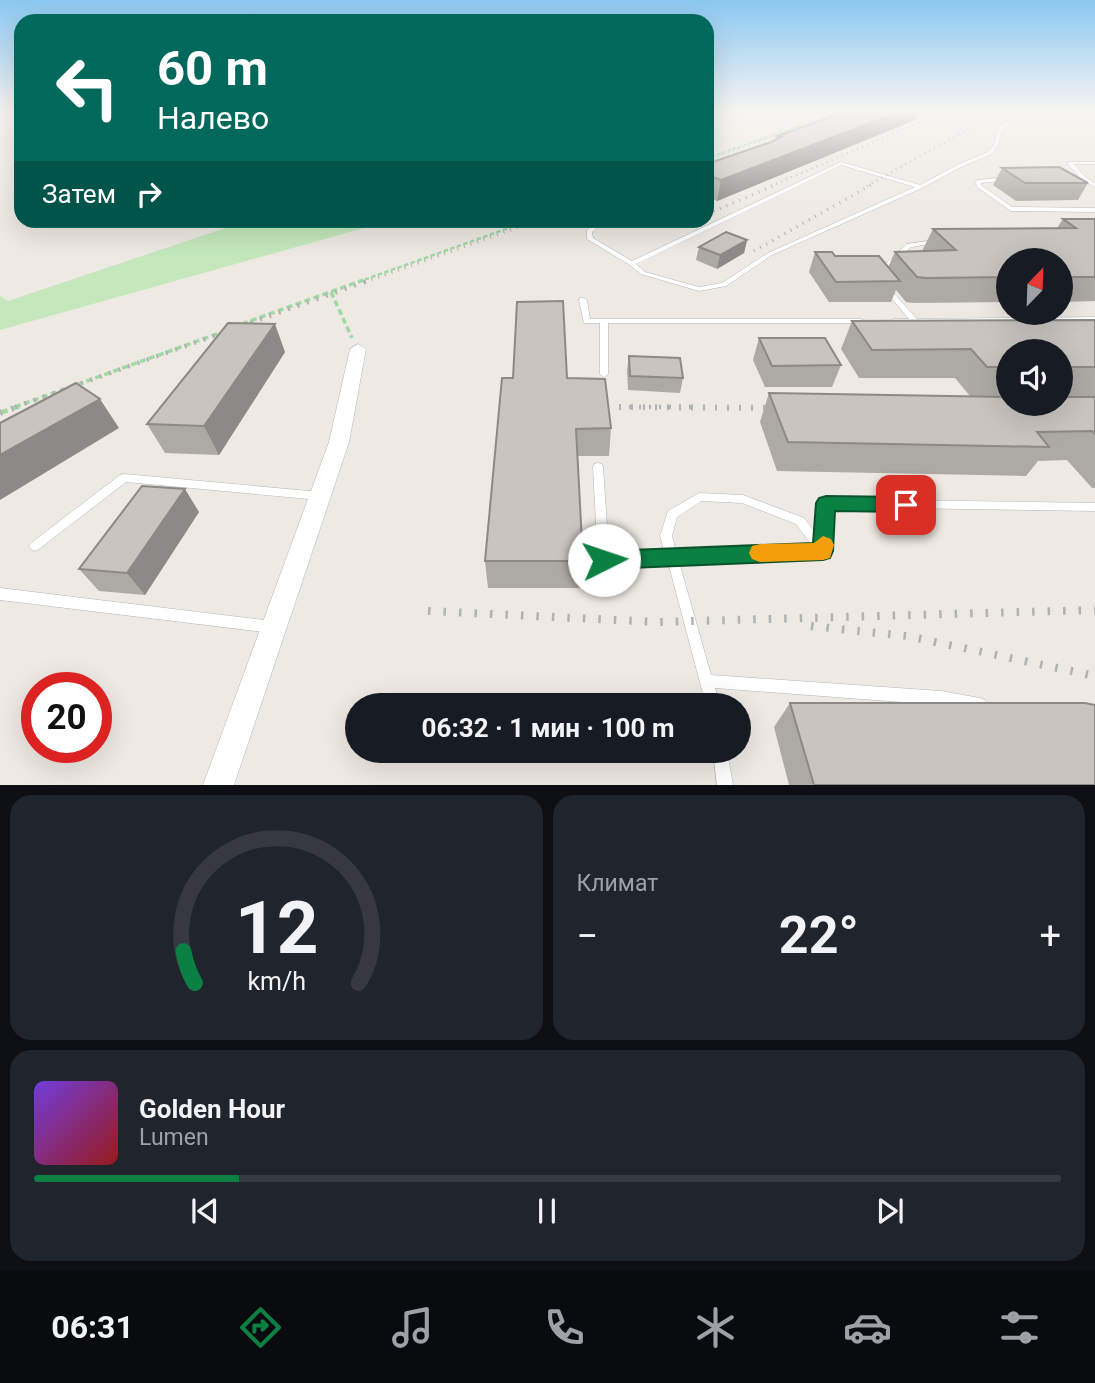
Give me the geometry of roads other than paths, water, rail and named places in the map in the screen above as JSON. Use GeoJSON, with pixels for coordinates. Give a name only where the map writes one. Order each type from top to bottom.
{"type":"FeatureCollection","features":[{"type":"Feature","properties":{"kind":"street"},"geometry":{"type":"LineString","coordinates":[[218,785],[339,442],[358,349]]}},
{"type":"Feature","properties":{"kind":"lane"},"geometry":{"type":"LineString","coordinates":[[593,228],[589,231],[590,239],[643,273],[699,289],[724,285],[770,254],[920,187],[990,153],[993,149]]}},
{"type":"Feature","properties":{"kind":"lane"},"geometry":{"type":"LineString","coordinates":[[714,224],[841,163],[920,187]]}},
{"type":"Feature","properties":{"kind":"lane"},"geometry":{"type":"LineString","coordinates":[[1095,163],[1070,163],[1083,178],[1095,185]]}},
{"type":"Feature","properties":{"kind":"lane"},"geometry":{"type":"LineString","coordinates":[[1070,178],[1083,178]]}},
{"type":"Feature","properties":{"kind":"lane"},"geometry":{"type":"LineString","coordinates":[[1017,179],[978,182],[979,186],[1011,209],[1095,210]]}},
{"type":"Feature","properties":{"kind":"lane"},"geometry":{"type":"LineString","coordinates":[[632,264],[706,228]]}},
{"type":"Feature","properties":{"kind":"lane"},"geometry":{"type":"LineString","coordinates":[[915,321],[877,276],[909,244],[942,242]]}},
{"type":"Feature","properties":{"kind":"lane"},"geometry":{"type":"LineString","coordinates":[[583,300],[587,321],[875,321]]}},
{"type":"Feature","properties":{"kind":"lane"},"geometry":{"type":"LineString","coordinates":[[888,321],[1095,319]]}},
{"type":"Feature","properties":{"kind":"lane"},"geometry":{"type":"LineString","coordinates":[[604,321],[604,374]]}},
{"type":"Feature","properties":{"kind":"lane"},"geometry":{"type":"LineString","coordinates":[[598,467],[604,560],[670,555],[823,551]]}},
{"type":"Feature","properties":{"kind":"lane"},"geometry":{"type":"LineString","coordinates":[[35,546],[124,478],[320,496]]}},
{"type":"Feature","properties":{"kind":"lane"},"geometry":{"type":"LineString","coordinates":[[710,693],[666,536],[673,514],[699,497],[743,499],[800,521],[823,551]]}},
{"type":"Feature","properties":{"kind":"lane"},"geometry":{"type":"LineString","coordinates":[[823,551],[826,503],[1095,507]]}},
{"type":"Feature","properties":{"kind":"lane"},"geometry":{"type":"LineString","coordinates":[[0,594],[274,627]]}},
{"type":"Feature","properties":{"kind":"lane"},"geometry":{"type":"LineString","coordinates":[[706,681],[941,698],[992,707]]}},
{"type":"Feature","properties":{"kind":"lane"},"geometry":{"type":"LineString","coordinates":[[722,763],[725,785]]}},
{"type":"Feature","properties":{"kind":"railway"},"geometry":{"type":"LineString","coordinates":[[714,157],[739,149]]}},
{"type":"Feature","properties":{"kind":"railway"},"geometry":{"type":"LineString","coordinates":[[771,186],[858,149]]}},
{"type":"Feature","properties":{"kind":"railway"},"geometry":{"type":"LineString","coordinates":[[867,186],[933,149]]}},
{"type":"Feature","properties":{"kind":"railway"},"geometry":{"type":"LineString","coordinates":[[714,211],[775,185]]}},
{"type":"Feature","properties":{"kind":"railway"},"geometry":{"type":"LineString","coordinates":[[754,251],[871,185]]}},
{"type":"Feature","properties":{"kind":"railway"},"geometry":{"type":"LineString","coordinates":[[365,282],[516,228]]}},
{"type":"Feature","properties":{"kind":"railway"},"geometry":{"type":"LineString","coordinates":[[15,407],[370,280]]}},
{"type":"Feature","properties":{"kind":"railway"},"geometry":{"type":"LineString","coordinates":[[0,413],[20,406]]}},
{"type":"Feature","properties":{"kind":"railway"},"geometry":{"type":"LineString","coordinates":[[696,407],[619,407],[784,408]]}},
{"type":"Feature","properties":{"kind":"railway"},"geometry":{"type":"LineString","coordinates":[[428,611],[659,622],[1095,610]]}},
{"type":"Feature","properties":{"kind":"railway"},"geometry":{"type":"LineString","coordinates":[[811,626],[907,636],[1095,676]]}}]}
